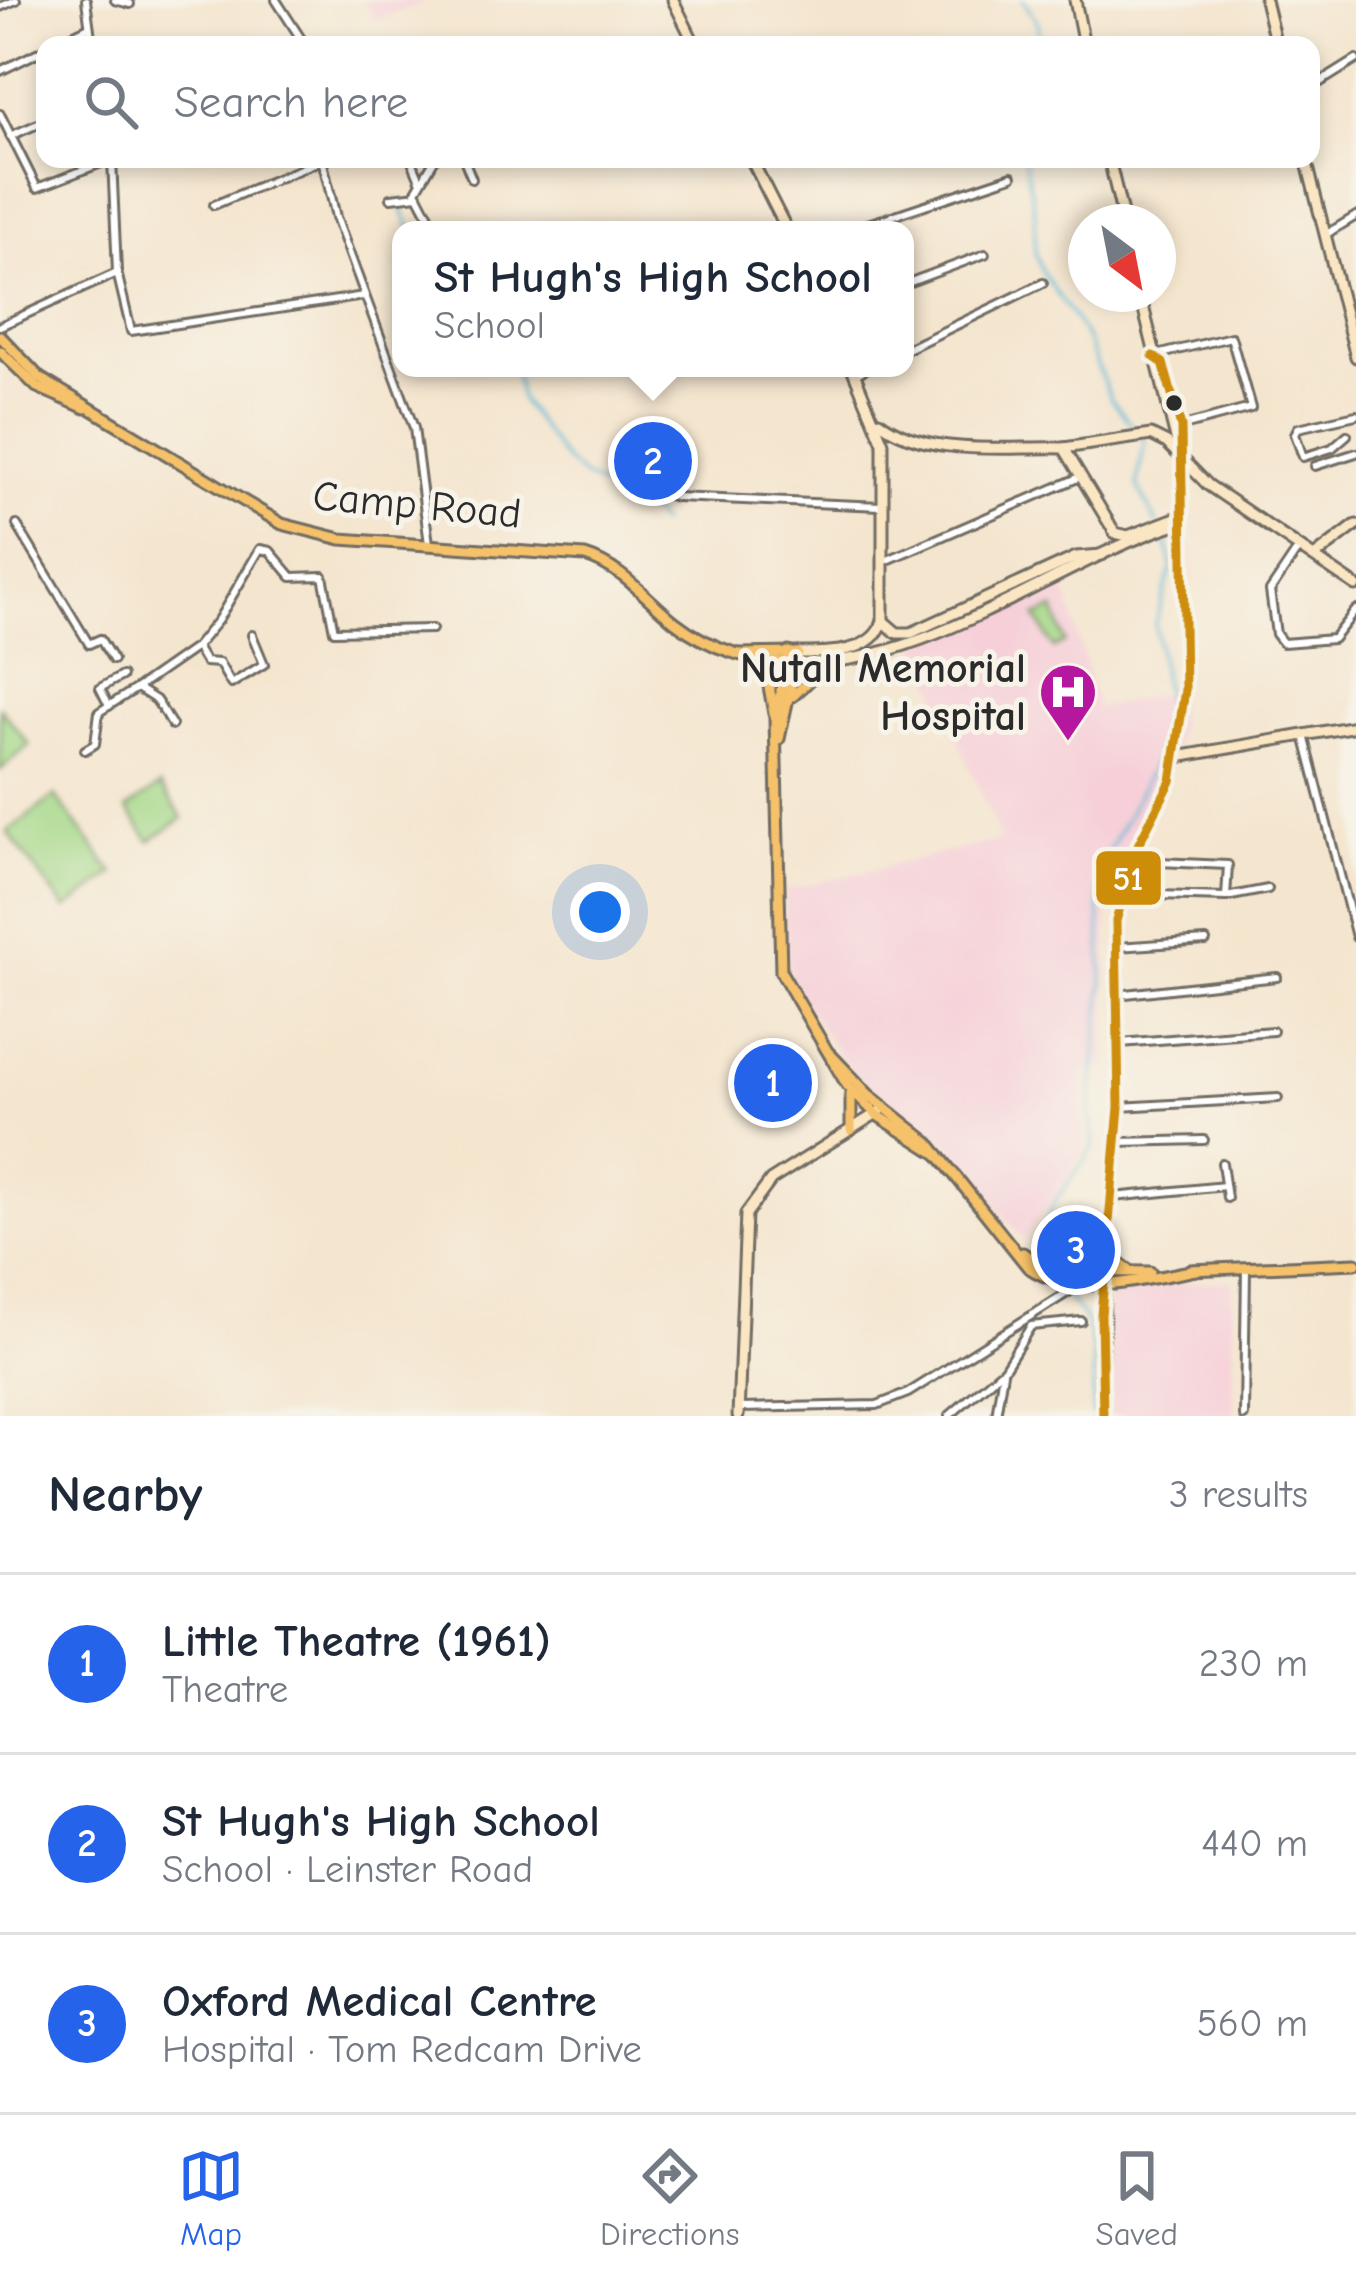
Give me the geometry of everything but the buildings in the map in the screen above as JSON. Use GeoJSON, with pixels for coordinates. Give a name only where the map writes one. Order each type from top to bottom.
{"type":"FeatureCollection","features":[{"type":"Feature","properties":{"kind":"main road"},"geometry":{"type":"LineString","coordinates":[[673,0],[690,36]]}},
{"type":"Feature","properties":{"kind":"main road"},"geometry":{"type":"LineString","coordinates":[[1075,0],[1082,36]]}},
{"type":"Feature","properties":{"kind":"main road"},"geometry":{"type":"LineString","coordinates":[[1265,0],[1274,36]]}},
{"type":"Feature","properties":{"kind":"main road"},"geometry":{"type":"LineString","coordinates":[[756,168],[782,221]]}},
{"type":"Feature","properties":{"kind":"main road"},"geometry":{"type":"LineString","coordinates":[[1111,168],[1120,204]]}},
{"type":"Feature","properties":{"kind":"main road"},"geometry":{"type":"LineString","coordinates":[[1308,168],[1356,356]]}},
{"type":"Feature","properties":{"kind":"main road"},"geometry":{"type":"LineString","coordinates":[[1144,312],[1167,416],[1183,460],[1194,475],[1356,586]]}},
{"type":"Feature","properties":{"kind":"main road","name":"Camp Road"},"geometry":{"type":"LineString","coordinates":[[0,336],[28,368],[90,410],[282,524],[316,536],[540,550],[599,560],[676,623],[742,657],[793,658]]}},
{"type":"Feature","properties":{"kind":"main road","name":"Camp Road"},"geometry":{"type":"LineString","coordinates":[[0,351],[37,387],[90,410]]}},
{"type":"Feature","properties":{"kind":"main road"},"geometry":{"type":"LineString","coordinates":[[1103,1416],[1101,1315],[1119,1107],[1116,1043],[1121,894],[1132,860],[1172,781],[1185,690],[1181,427],[1162,363],[1153,356]]}},
{"type":"Feature","properties":{"kind":"main road"},"geometry":{"type":"LineString","coordinates":[[793,658],[862,645],[877,636],[884,621],[884,459],[879,422],[857,377]]}},
{"type":"Feature","properties":{"kind":"main road"},"geometry":{"type":"LineString","coordinates":[[884,459],[892,444],[910,440],[1064,448],[1145,436],[1167,416]]}},
{"type":"Feature","properties":{"kind":"main road"},"geometry":{"type":"LineString","coordinates":[[879,422],[910,440]]}},
{"type":"Feature","properties":{"kind":"main road"},"geometry":{"type":"LineString","coordinates":[[1145,436],[1183,460]]}},
{"type":"Feature","properties":{"kind":"main road"},"geometry":{"type":"LineString","coordinates":[[1064,448],[1115,533],[1125,537],[1179,520]]}},
{"type":"Feature","properties":{"kind":"main road"},"geometry":{"type":"LineString","coordinates":[[1314,557],[1356,524]]}},
{"type":"Feature","properties":{"kind":"main road"},"geometry":{"type":"LineString","coordinates":[[793,658],[828,663],[924,636],[1159,526]]}},
{"type":"Feature","properties":{"kind":"main road"},"geometry":{"type":"LineString","coordinates":[[1103,555],[1115,533]]}},
{"type":"Feature","properties":{"kind":"main road"},"geometry":{"type":"LineString","coordinates":[[884,621],[896,633],[911,632],[1076,557],[1103,555]]}},
{"type":"Feature","properties":{"kind":"main road"},"geometry":{"type":"LineString","coordinates":[[742,657],[768,681],[776,719],[777,955],[787,989],[847,1085],[855,1111],[851,1130]]}},
{"type":"Feature","properties":{"kind":"main road"},"geometry":{"type":"LineString","coordinates":[[776,719],[793,658]]}},
{"type":"Feature","properties":{"kind":"main road"},"geometry":{"type":"LineString","coordinates":[[778,744],[793,658]]}},
{"type":"Feature","properties":{"kind":"main road"},"geometry":{"type":"LineString","coordinates":[[789,701],[828,663]]}},
{"type":"Feature","properties":{"kind":"main road"},"geometry":{"type":"LineString","coordinates":[[1178,757],[1356,726]]}},
{"type":"Feature","properties":{"kind":"main road"},"geometry":{"type":"LineString","coordinates":[[830,1054],[880,1111]]}},
{"type":"Feature","properties":{"kind":"main road"},"geometry":{"type":"LineString","coordinates":[[847,1085],[939,1155],[1028,1268],[1061,1280],[1082,1284],[1135,1273],[1356,1262]]}},
{"type":"Feature","properties":{"kind":"main road"},"geometry":{"type":"LineString","coordinates":[[739,1412],[740,1270],[746,1214],[771,1180],[880,1111]]}},
{"type":"Feature","properties":{"kind":"main road"},"geometry":{"type":"LineString","coordinates":[[997,1229],[1047,1271],[1105,1280],[1196,1270]]}},
{"type":"Feature","properties":{"kind":"main road"},"geometry":{"type":"LineString","coordinates":[[1109,1243],[1114,1259],[1135,1273]]}},
{"type":"Feature","properties":{"kind":"main road"},"geometry":{"type":"LineString","coordinates":[[1082,1284],[1096,1296],[1101,1315]]}},
{"type":"Feature","properties":{"kind":"street"},"geometry":{"type":"LineString","coordinates":[[0,7],[16,0]]}},
{"type":"Feature","properties":{"kind":"street"},"geometry":{"type":"LineString","coordinates":[[86,0],[90,36]]}},
{"type":"Feature","properties":{"kind":"street"},"geometry":{"type":"LineString","coordinates":[[116,0],[130,4]]}},
{"type":"Feature","properties":{"kind":"street"},"geometry":{"type":"LineString","coordinates":[[276,0],[298,36]]}},
{"type":"Feature","properties":{"kind":"street"},"geometry":{"type":"LineString","coordinates":[[71,36],[89,27]]}},
{"type":"Feature","properties":{"kind":"street"},"geometry":{"type":"LineString","coordinates":[[0,71],[36,53]]}},
{"type":"Feature","properties":{"kind":"street"},"geometry":{"type":"LineString","coordinates":[[1320,82],[1356,60]]}},
{"type":"Feature","properties":{"kind":"street"},"geometry":{"type":"LineString","coordinates":[[0,115],[38,188],[89,168]]}},
{"type":"Feature","properties":{"kind":"street"},"geometry":{"type":"LineString","coordinates":[[10,136],[36,125]]}},
{"type":"Feature","properties":{"kind":"street"},"geometry":{"type":"LineString","coordinates":[[111,168],[117,272],[127,326],[133,332],[364,296]]}},
{"type":"Feature","properties":{"kind":"street"},"geometry":{"type":"LineString","coordinates":[[214,205],[303,168]]}},
{"type":"Feature","properties":{"kind":"street"},"geometry":{"type":"LineString","coordinates":[[322,168],[392,370]]}},
{"type":"Feature","properties":{"kind":"street"},"geometry":{"type":"LineString","coordinates":[[415,168],[420,180]]}},
{"type":"Feature","properties":{"kind":"street"},"geometry":{"type":"LineString","coordinates":[[429,168],[420,180],[418,195],[431,220]]}},
{"type":"Feature","properties":{"kind":"street"},"geometry":{"type":"LineString","coordinates":[[468,168],[472,179]]}},
{"type":"Feature","properties":{"kind":"street"},"geometry":{"type":"LineString","coordinates":[[877,221],[1012,176]]}},
{"type":"Feature","properties":{"kind":"street"},"geometry":{"type":"LineString","coordinates":[[391,198],[418,195]]}},
{"type":"Feature","properties":{"kind":"street"},"geometry":{"type":"LineString","coordinates":[[1324,235],[1356,216]]}},
{"type":"Feature","properties":{"kind":"street"},"geometry":{"type":"LineString","coordinates":[[914,281],[986,254]]}},
{"type":"Feature","properties":{"kind":"street"},"geometry":{"type":"LineString","coordinates":[[0,326],[117,272]]}},
{"type":"Feature","properties":{"kind":"street"},"geometry":{"type":"LineString","coordinates":[[914,346],[1043,284]]}},
{"type":"Feature","properties":{"kind":"street"},"geometry":{"type":"LineString","coordinates":[[1153,356],[1231,337],[1251,408],[1181,427]]}},
{"type":"Feature","properties":{"kind":"street"},"geometry":{"type":"LineString","coordinates":[[395,377],[414,428],[429,544]]}},
{"type":"Feature","properties":{"kind":"street"},"geometry":{"type":"LineString","coordinates":[[1346,435],[1332,448],[1303,458],[1295,434],[1298,428],[1356,415]]}},
{"type":"Feature","properties":{"kind":"street"},"geometry":{"type":"LineString","coordinates":[[1315,466],[1356,453]]}},
{"type":"Feature","properties":{"kind":"street"},"geometry":{"type":"LineString","coordinates":[[676,496],[663,466],[644,468],[641,474],[650,487],[676,496],[881,506]]}},
{"type":"Feature","properties":{"kind":"street"},"geometry":{"type":"LineString","coordinates":[[882,562],[1084,475]]}},
{"type":"Feature","properties":{"kind":"street"},"geometry":{"type":"LineString","coordinates":[[17,524],[89,644],[100,639],[113,660]]}},
{"type":"Feature","properties":{"kind":"street"},"geometry":{"type":"LineString","coordinates":[[1299,548],[1270,591],[1276,634],[1283,643],[1333,639],[1356,610]]}},
{"type":"Feature","properties":{"kind":"street"},"geometry":{"type":"LineString","coordinates":[[86,750],[95,744],[99,712],[196,647],[218,620],[260,549],[270,551],[292,578],[323,576],[334,631],[432,629]]}},
{"type":"Feature","properties":{"kind":"street"},"geometry":{"type":"LineString","coordinates":[[196,647],[206,662],[219,663],[231,684],[265,664],[252,635]]}},
{"type":"Feature","properties":{"kind":"street"},"geometry":{"type":"LineString","coordinates":[[109,706],[100,688],[122,676]]}},
{"type":"Feature","properties":{"kind":"street"},"geometry":{"type":"LineString","coordinates":[[137,688],[156,700],[172,725]]}},
{"type":"Feature","properties":{"kind":"street"},"geometry":{"type":"LineString","coordinates":[[1304,735],[1356,937]]}},
{"type":"Feature","properties":{"kind":"street"},"geometry":{"type":"LineString","coordinates":[[1132,860],[1228,866],[1226,897]]}},
{"type":"Feature","properties":{"kind":"street"},"geometry":{"type":"LineString","coordinates":[[1121,894],[1226,897],[1268,889]]}},
{"type":"Feature","properties":{"kind":"street"},"geometry":{"type":"LineString","coordinates":[[1117,947],[1206,941]]}},
{"type":"Feature","properties":{"kind":"street"},"geometry":{"type":"LineString","coordinates":[[1117,995],[1276,977]]}},
{"type":"Feature","properties":{"kind":"street"},"geometry":{"type":"LineString","coordinates":[[1116,1043],[1273,1031]]}},
{"type":"Feature","properties":{"kind":"street"},"geometry":{"type":"LineString","coordinates":[[1119,1107],[1278,1098]]}},
{"type":"Feature","properties":{"kind":"street"},"geometry":{"type":"LineString","coordinates":[[1117,1142],[1204,1140]]}},
{"type":"Feature","properties":{"kind":"street"},"geometry":{"type":"LineString","coordinates":[[1222,1163],[1227,1198]]}},
{"type":"Feature","properties":{"kind":"street"},"geometry":{"type":"LineString","coordinates":[[1113,1197],[1226,1186]]}},
{"type":"Feature","properties":{"kind":"street"},"geometry":{"type":"LineString","coordinates":[[1244,1416],[1246,1268]]}},
{"type":"Feature","properties":{"kind":"street"},"geometry":{"type":"LineString","coordinates":[[739,1412],[877,1405],[908,1393],[1082,1284]]}},
{"type":"Feature","properties":{"kind":"street"},"geometry":{"type":"LineString","coordinates":[[949,1416],[1004,1369],[1030,1326],[1081,1321]]}},
{"type":"Feature","properties":{"kind":"street"},"geometry":{"type":"LineString","coordinates":[[996,1416],[1004,1369]]}},
{"type":"Feature","properties":{"kind":"shaded area"},"geometry":{"type":"Polygon","coordinates":[[[365,0],[430,0],[374,21],[365,0]]]}},
{"type":"Feature","properties":{"kind":"shaded area"},"geometry":{"type":"Polygon","coordinates":[[[1063,580],[1097,708],[1177,691],[1178,728],[1172,759],[1139,825],[1108,912],[1105,1068],[1084,1070],[1083,1154],[1024,1240],[979,1187],[861,1085],[813,1017],[793,985],[785,953],[785,890],[1001,840],[917,645],[1063,580]]]}},
{"type":"Feature","properties":{"kind":"shaded area"},"geometry":{"type":"Polygon","coordinates":[[[1232,1280],[1234,1416],[1111,1416],[1107,1288],[1232,1280]]]}},
{"type":"Feature","properties":{"kind":"green space"},"geometry":{"type":"Polygon","coordinates":[[[1054,609],[1065,642],[1054,648],[1036,617],[1054,609]]]}},
{"type":"Feature","properties":{"kind":"green space"},"geometry":{"type":"Polygon","coordinates":[[[0,708],[30,745],[0,770],[0,708]]]}},
{"type":"Feature","properties":{"kind":"green space"},"geometry":{"type":"Polygon","coordinates":[[[160,786],[183,818],[150,841],[127,809],[160,786]]]}},
{"type":"Feature","properties":{"kind":"green space"},"geometry":{"type":"Polygon","coordinates":[[[55,796],[114,874],[66,909],[7,832],[55,796]]]}},
{"type":"Feature","properties":{"kind":"waterway"},"geometry":{"type":"LineString","coordinates":[[1023,0],[1038,23],[1039,36]]}},
{"type":"Feature","properties":{"kind":"waterway"},"geometry":{"type":"LineString","coordinates":[[1026,168],[1035,213],[1035,252],[1043,273],[1085,335],[1110,398],[1145,441],[1137,485],[1157,524]]}},
{"type":"Feature","properties":{"kind":"waterway"},"geometry":{"type":"LineString","coordinates":[[398,199],[408,221]]}},
{"type":"Feature","properties":{"kind":"waterway"},"geometry":{"type":"LineString","coordinates":[[516,377],[521,400],[565,460],[583,476],[653,514],[660,524]]}},
{"type":"Feature","properties":{"kind":"waterway"},"geometry":{"type":"LineString","coordinates":[[1058,1266],[1048,1249],[1047,1218],[1094,1145],[1090,1111],[1103,981],[1097,874],[1155,762],[1166,701],[1155,624],[1172,567],[1164,531]]}},
{"type":"Feature","properties":{"kind":"waterway"},"geometry":{"type":"LineString","coordinates":[[1062,1283],[1090,1336],[1094,1416]]}},
{"type":"Feature","properties":{"kind":"transit line","name":"51"},"geometry":{"type":"LineString","coordinates":[[1103,1416],[1101,1315],[1119,1107],[1116,921],[1138,845],[1171,781],[1185,690],[1181,427],[1163,363],[1153,356]]}},
{"type":"Feature","properties":{"kind":"place","name":"St Hugh's High School"},"geometry":{"type":"Point","coordinates":[653,461]}},
{"type":"Feature","properties":{"kind":"place","name":"Nutall Memorial Hospital"},"geometry":{"type":"Point","coordinates":[1068,743]}},
{"type":"Feature","properties":{"kind":"place","name":"Little Theatre (1961)"},"geometry":{"type":"Point","coordinates":[773,1083]}},
{"type":"Feature","properties":{"kind":"place","name":"Oxford Medical Centre"},"geometry":{"type":"Point","coordinates":[1076,1250]}}]}
